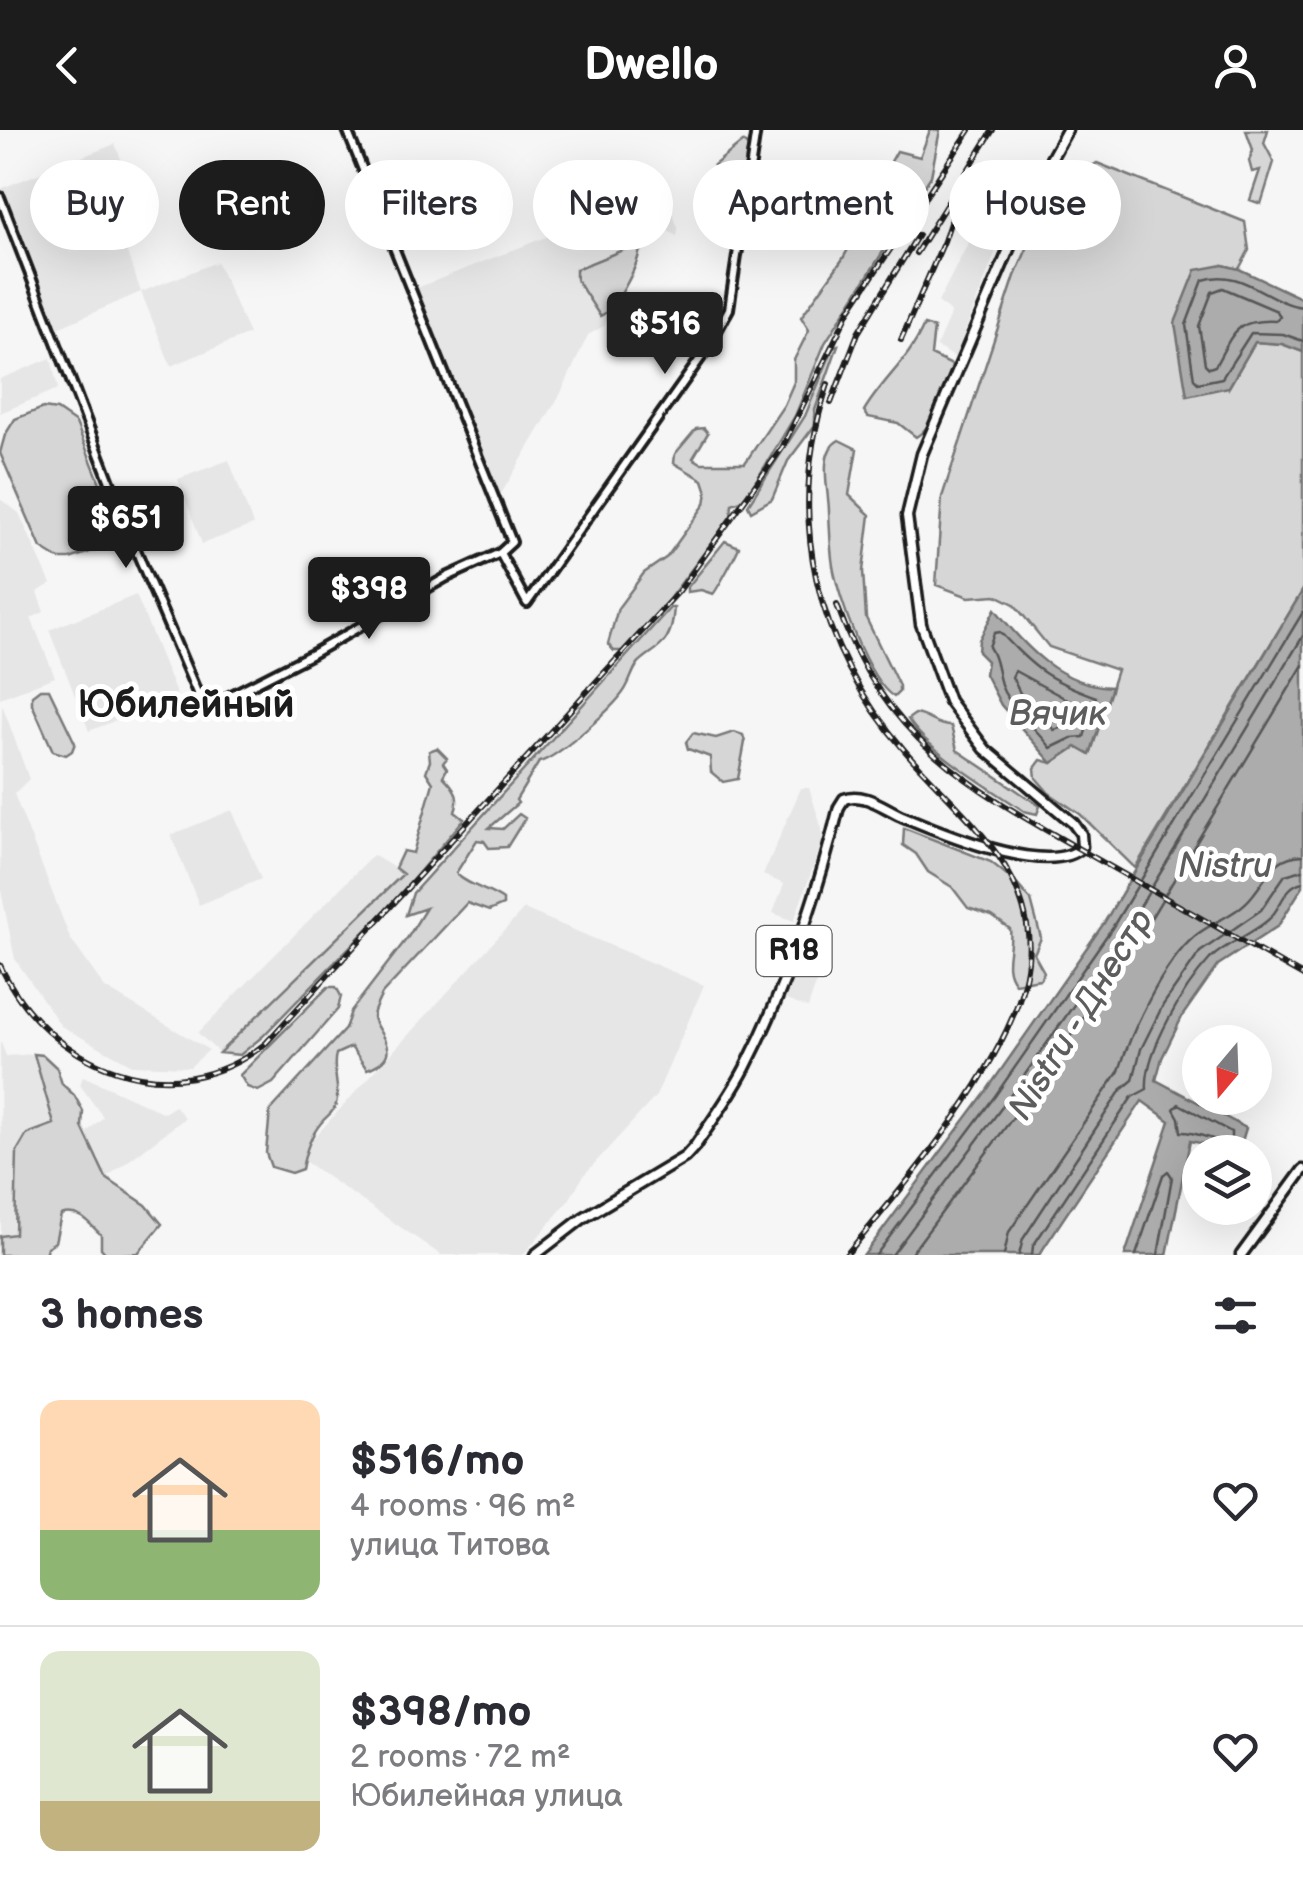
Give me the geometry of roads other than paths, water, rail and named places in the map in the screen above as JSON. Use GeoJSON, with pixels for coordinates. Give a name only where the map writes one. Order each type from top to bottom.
{"type":"FeatureCollection","features":[{"type":"Feature","properties":{"kind":"main road","name":"R18"},"geometry":{"type":"LineString","coordinates":[[535,1255],[583,1218],[684,1157],[695,1146],[746,1067],[799,939],[824,870],[838,807],[844,799],[861,796],[994,849],[1064,858],[1082,847],[1081,834],[1073,823],[984,749],[949,701],[920,624],[907,516],[922,454],[1035,188],[1066,130]]}},
{"type":"Feature","properties":{"kind":"main road"},"geometry":{"type":"LineString","coordinates":[[1241,1255],[1303,1170]]}},
{"type":"Feature","properties":{"kind":"street"},"geometry":{"type":"LineString","coordinates":[[0,197],[139,557],[204,709],[312,654],[512,542],[346,130]]}},
{"type":"Feature","properties":{"kind":"street"},"geometry":{"type":"LineString","coordinates":[[500,552],[527,602],[693,370],[724,318],[756,130]]}},
{"type":"Feature","properties":{"kind":"water"},"geometry":{"type":"Polygon","coordinates":[[[1223,265],[1303,299],[1303,352],[1282,344],[1255,342],[1229,387],[1187,396],[1175,323],[1196,270],[1223,265]]]}},
{"type":"Feature","properties":{"kind":"water","name":"Nistru"},"geometry":{"type":"Polygon","coordinates":[[[1303,590],[1303,886],[1278,926],[1218,965],[1183,1015],[1162,1058],[1156,1080],[1182,1094],[1182,1115],[1222,1115],[1246,1128],[1244,1135],[1182,1135],[1182,1181],[1167,1255],[1125,1255],[1170,1121],[1142,1101],[1039,1255],[864,1255],[987,1090],[1104,923],[1303,590]]]}},
{"type":"Feature","properties":{"kind":"water","name":"Вячик"},"geometry":{"type":"Polygon","coordinates":[[[995,609],[1032,650],[1060,672],[1093,685],[1112,687],[1090,755],[1076,747],[1052,763],[1001,705],[985,674],[987,661],[978,652],[979,640],[995,609]]]}},
{"type":"Feature","properties":{"kind":"railway"},"geometry":{"type":"LineString","coordinates":[[0,965],[21,1001],[48,1031],[80,1055],[115,1071],[153,1079],[191,1077],[230,1066],[266,1043],[679,591],[782,448],[849,311],[970,130]]}},
{"type":"Feature","properties":{"kind":"railway"},"geometry":{"type":"LineString","coordinates":[[916,253],[993,130]]}},
{"type":"Feature","properties":{"kind":"railway"},"geometry":{"type":"LineString","coordinates":[[901,340],[949,226]]}},
{"type":"Feature","properties":{"kind":"railway"},"geometry":{"type":"LineString","coordinates":[[831,403],[858,333],[909,250]]}},
{"type":"Feature","properties":{"kind":"railway"},"geometry":{"type":"LineString","coordinates":[[828,384],[815,434],[809,531],[816,579],[830,625],[849,669],[875,712],[906,752],[971,821],[1008,871],[1028,928],[1028,961],[1020,997],[982,1076],[927,1156],[846,1255]]}},
{"type":"Feature","properties":{"kind":"railway"},"geometry":{"type":"LineString","coordinates":[[837,605],[858,654],[883,696],[911,731],[943,761],[1017,813],[1303,976]]}},
{"type":"Feature","properties":{"kind":"district","name":"Юбилейный"},"geometry":{"type":"Point","coordinates":[186,705]}},
{"type":"Feature","properties":{"kind":"water label","name":"Nistru - Днестр"},"geometry":{"type":"Point","coordinates":[1081,1015]}}]}
